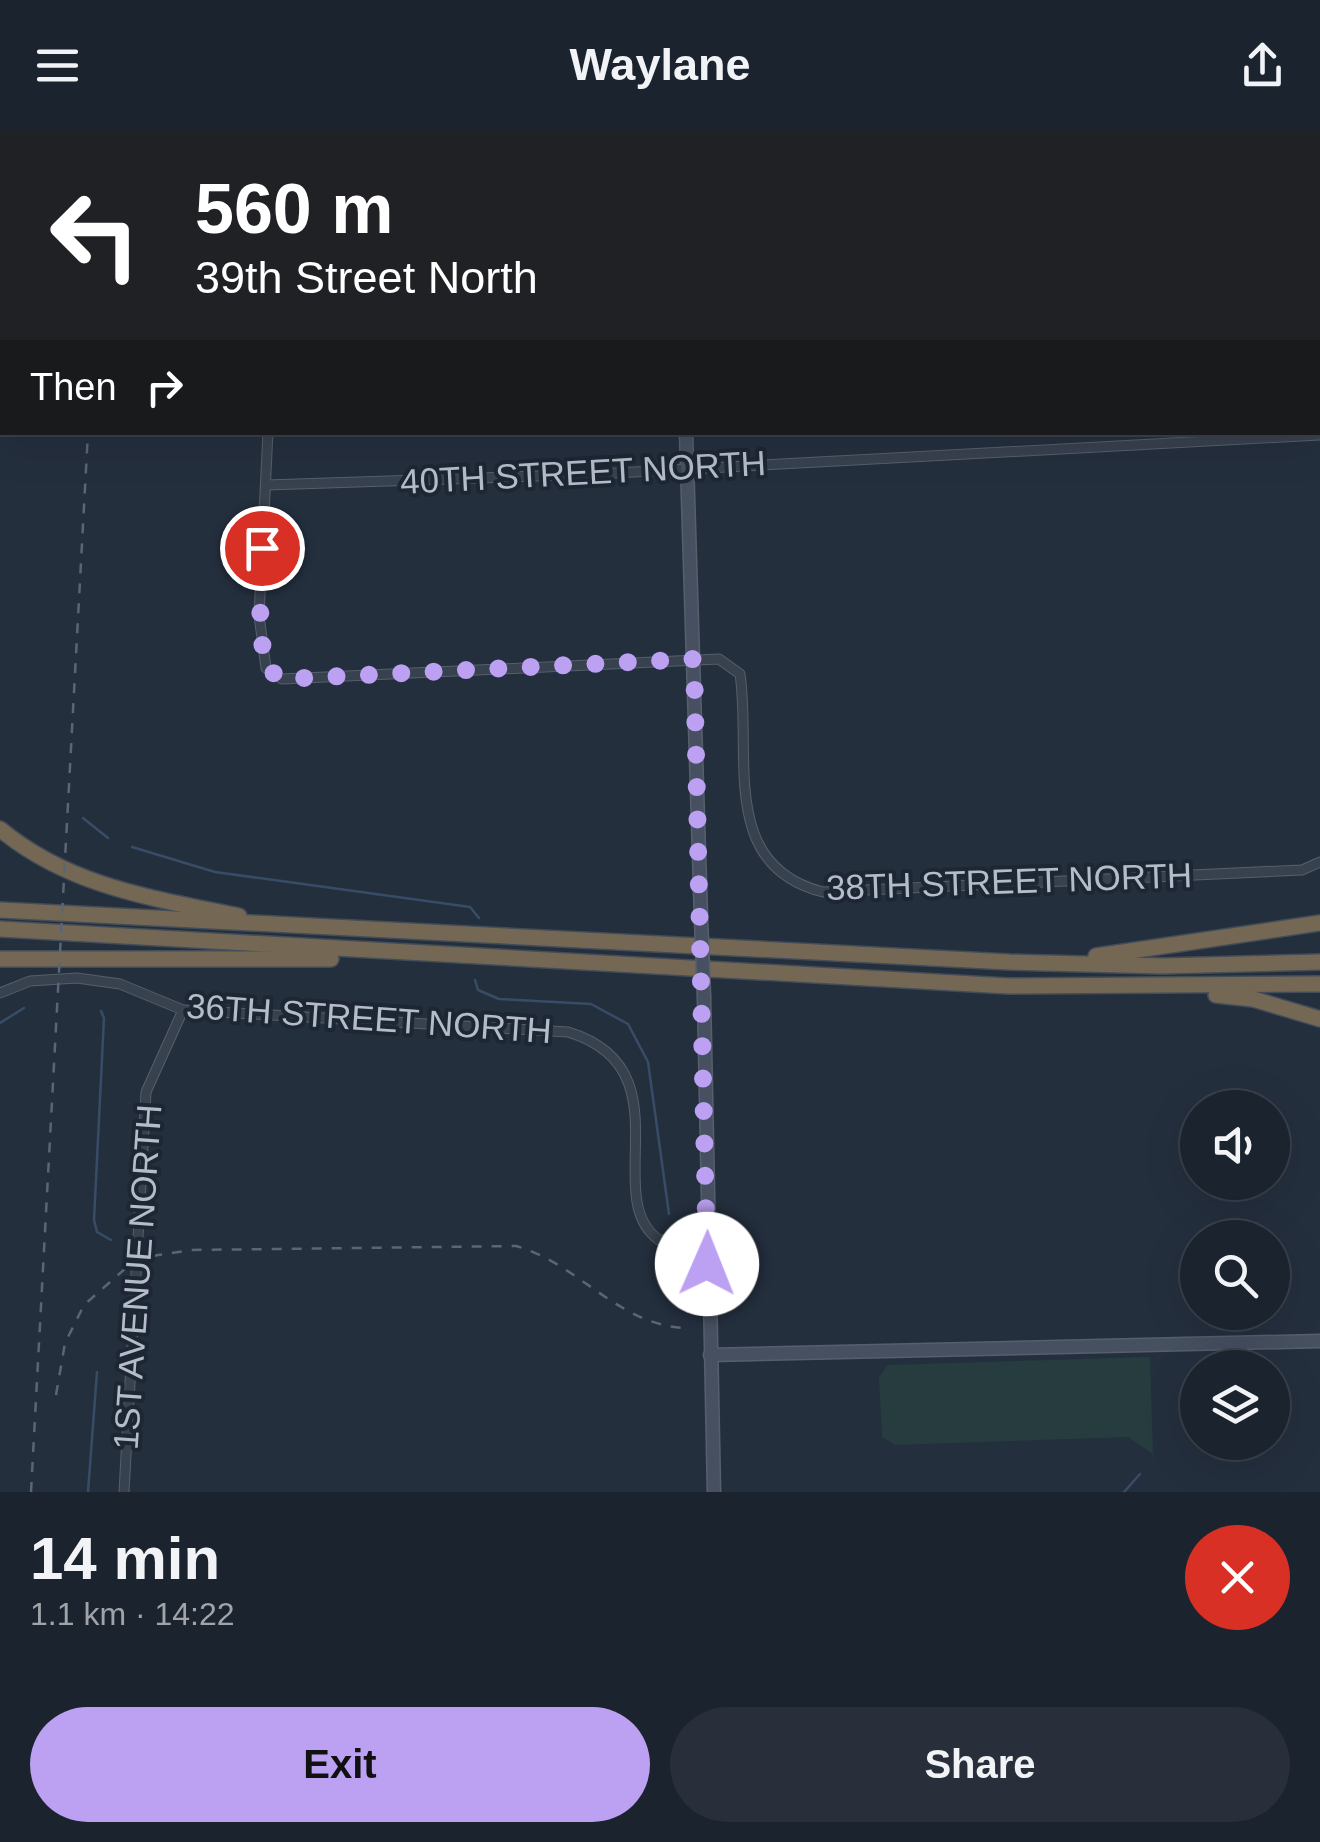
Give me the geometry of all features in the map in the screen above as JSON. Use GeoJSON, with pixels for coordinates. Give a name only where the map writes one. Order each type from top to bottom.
{"type":"FeatureCollection","features":[{"type":"Feature","properties":{"kind":"highway"},"geometry":{"type":"LineString","coordinates":[[0,829],[45,863],[112,890],[292,926]]}},
{"type":"Feature","properties":{"kind":"highway"},"geometry":{"type":"LineString","coordinates":[[0,910],[1009,962],[1162,966],[1320,962]]}},
{"type":"Feature","properties":{"kind":"highway"},"geometry":{"type":"LineString","coordinates":[[1009,962],[1124,954],[1320,923]]}},
{"type":"Feature","properties":{"kind":"highway"},"geometry":{"type":"LineString","coordinates":[[0,929],[1122,989],[1253,999],[1320,1018]]}},
{"type":"Feature","properties":{"kind":"highway"},"geometry":{"type":"LineString","coordinates":[[0,958],[504,958]]}},
{"type":"Feature","properties":{"kind":"highway"},"geometry":{"type":"LineString","coordinates":[[1122,989],[1320,984]]}},
{"type":"Feature","properties":{"kind":"street"},"geometry":{"type":"LineString","coordinates":[[268,435],[259,616],[266,668],[282,679],[694,659]]}},
{"type":"Feature","properties":{"kind":"street"},"geometry":{"type":"LineString","coordinates":[[686,435],[704,997],[714,1492]]}},
{"type":"Feature","properties":{"kind":"street","name":"40TH STREET NORTH"},"geometry":{"type":"LineString","coordinates":[[266,486],[1320,435]]}},
{"type":"Feature","properties":{"kind":"street","name":"38TH STREET NORTH"},"geometry":{"type":"LineString","coordinates":[[694,659],[718,660],[740,674],[750,828],[771,864],[786,878],[808,888],[823,892],[1302,870],[1320,862]]}},
{"type":"Feature","properties":{"kind":"street","name":"36TH STREET NORTH"},"geometry":{"type":"LineString","coordinates":[[0,992],[52,977],[102,980],[183,1010],[568,1032],[584,1037],[609,1053],[629,1082],[641,1222],[659,1240],[708,1240]]}},
{"type":"Feature","properties":{"kind":"street","name":"1ST AVENUE NORTH"},"geometry":{"type":"LineString","coordinates":[[124,1492],[146,1092],[183,1010]]}},
{"type":"Feature","properties":{"kind":"street"},"geometry":{"type":"LineString","coordinates":[[710,1355],[1320,1340]]}},
{"type":"Feature","properties":{"kind":"green space"},"geometry":{"type":"Polygon","coordinates":[[[1150,1357],[1153,1454],[1128,1437],[895,1445],[882,1437],[879,1377],[888,1365],[1150,1357]]]}},
{"type":"Feature","properties":{"kind":"waterway"},"geometry":{"type":"LineString","coordinates":[[83,818],[108,838]]}},
{"type":"Feature","properties":{"kind":"waterway"},"geometry":{"type":"LineString","coordinates":[[132,847],[215,872],[470,907],[479,918]]}},
{"type":"Feature","properties":{"kind":"waterway"},"geometry":{"type":"LineString","coordinates":[[475,980],[478,990],[499,999],[591,1004],[628,1024],[648,1062],[669,1214]]}},
{"type":"Feature","properties":{"kind":"waterway"},"geometry":{"type":"LineString","coordinates":[[0,1023],[24,1008]]}},
{"type":"Feature","properties":{"kind":"waterway"},"geometry":{"type":"LineString","coordinates":[[101,1011],[104,1018],[94,1220],[97,1232],[111,1240]]}},
{"type":"Feature","properties":{"kind":"waterway"},"geometry":{"type":"LineString","coordinates":[[88,1492],[97,1372]]}},
{"type":"Feature","properties":{"kind":"waterway"},"geometry":{"type":"LineString","coordinates":[[1124,1492],[1140,1474]]}},
{"type":"Feature","properties":{"kind":"railway"},"geometry":{"type":"LineString","coordinates":[[31,1492],[88,435]]}},
{"type":"Feature","properties":{"kind":"railway"},"geometry":{"type":"LineString","coordinates":[[56,1395],[65,1343],[84,1305],[126,1268],[152,1256],[191,1250],[516,1246],[560,1266],[641,1317],[688,1328]]}},
{"type":"Feature","properties":{"kind":"route"},"geometry":{"type":"LineString","coordinates":[[262,548],[259,616],[264,658],[266,668],[282,679],[694,659],[707,1264]]}}]}
